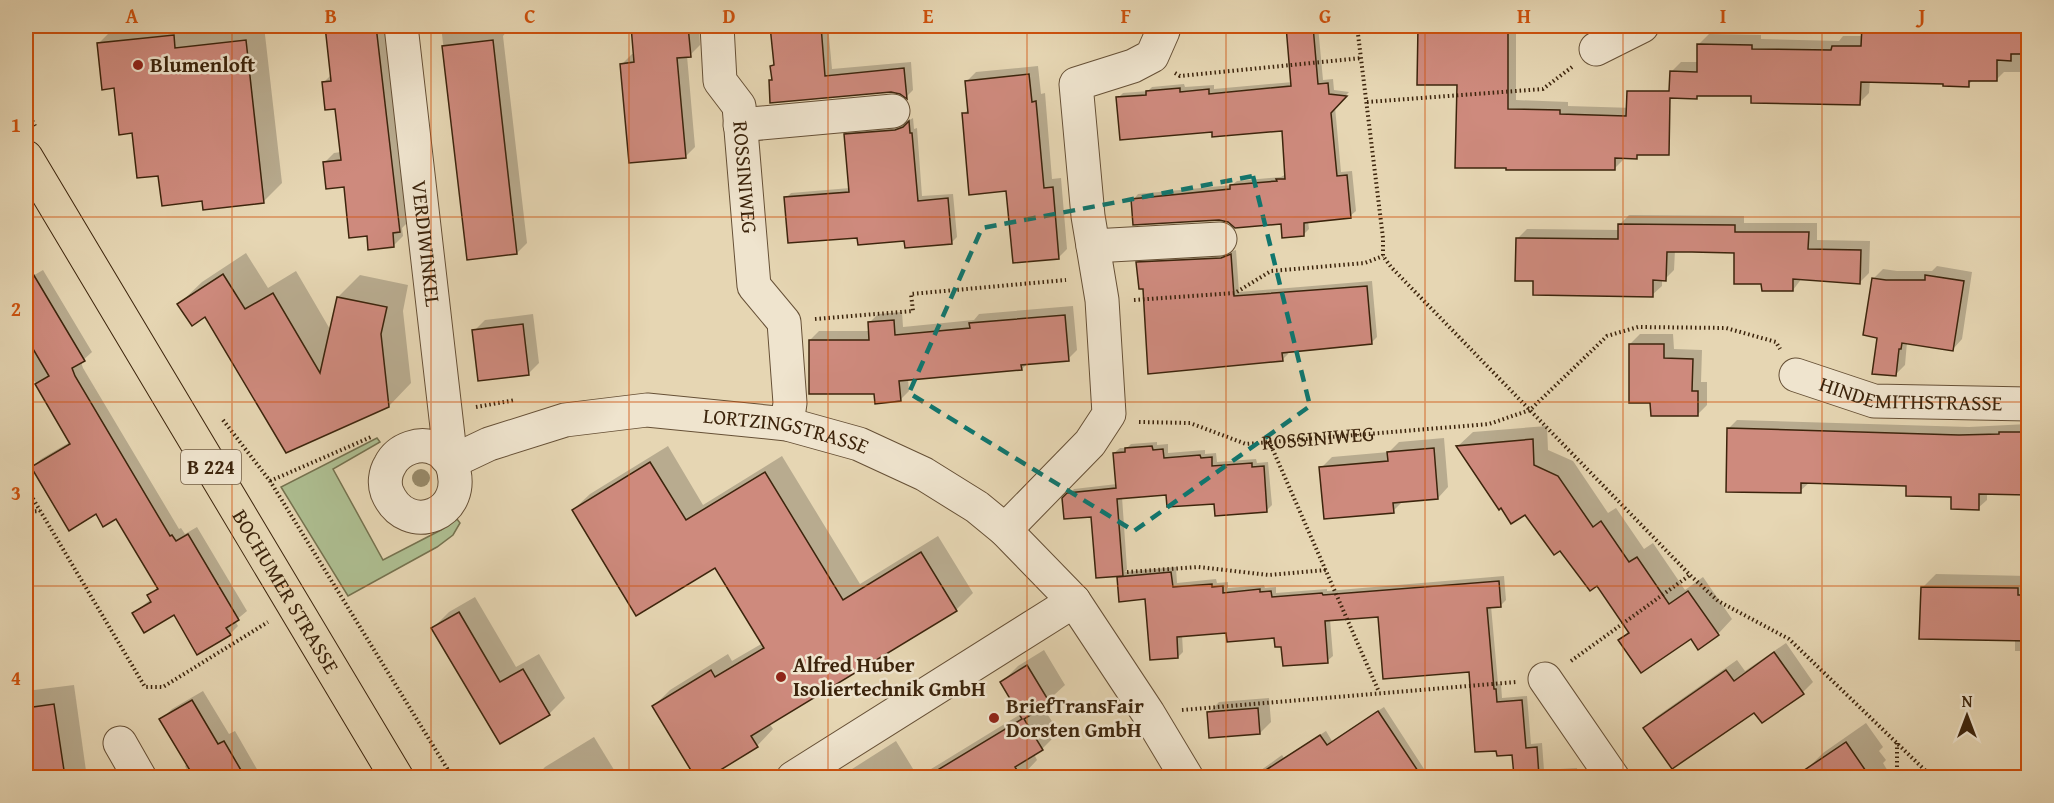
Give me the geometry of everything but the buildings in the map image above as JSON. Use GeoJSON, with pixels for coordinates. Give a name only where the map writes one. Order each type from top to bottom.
{"type":"FeatureCollection","features":[{"type":"Feature","properties":{"kind":"main road","name":"BOCHUMER STRASSE"},"geometry":{"type":"LineString","coordinates":[[26,157],[397,777]]}},
{"type":"Feature","properties":{"kind":"street","name":"VERDIWINKEL"},"geometry":{"type":"LineString","coordinates":[[401,26],[451,462]]}},
{"type":"Feature","properties":{"kind":"street","name":"ROSSINIWEG"},"geometry":{"type":"LineString","coordinates":[[717,26],[720,81],[739,106],[754,286],[784,322]]}},
{"type":"Feature","properties":{"kind":"street"},"geometry":{"type":"LineString","coordinates":[[1005,530],[1090,443],[1109,414],[1098,274],[1088,216],[1076,84],[1133,66],[1152,56],[1163,31],[1162,26]]}},
{"type":"Feature","properties":{"kind":"street"},"geometry":{"type":"LineString","coordinates":[[1596,49],[1642,26]]}},
{"type":"Feature","properties":{"kind":"street"},"geometry":{"type":"LineString","coordinates":[[740,125],[893,111]]}},
{"type":"Feature","properties":{"kind":"street"},"geometry":{"type":"LineString","coordinates":[[1098,274],[1220,239]]}},
{"type":"Feature","properties":{"kind":"street"},"geometry":{"type":"LineString","coordinates":[[784,322],[790,403],[787,424]]}},
{"type":"Feature","properties":{"kind":"street","name":"HINDEMITHSTRASSE"},"geometry":{"type":"LineString","coordinates":[[1796,375],[1874,401],[2028,404]]}},
{"type":"Feature","properties":{"kind":"street","name":"LORTZINGSTRASSE"},"geometry":{"type":"LineString","coordinates":[[451,462],[489,444],[565,420],[647,410],[787,424],[859,444],[924,474],[977,507],[1005,530],[1074,601],[1187,777]]}},
{"type":"Feature","properties":{"kind":"street"},"geometry":{"type":"LineString","coordinates":[[793,777],[1074,601]]}},
{"type":"Feature","properties":{"kind":"street"},"geometry":{"type":"LineString","coordinates":[[1545,680],[1613,777]]}},
{"type":"Feature","properties":{"kind":"street"},"geometry":{"type":"LineString","coordinates":[[120,743],[140,777]]}},
{"type":"Feature","properties":{"kind":"path"},"geometry":{"type":"LineString","coordinates":[[1357,26],[1383,238],[1383,256],[1391,267],[1690,575],[1719,601],[1789,639],[1933,777]]}},
{"type":"Feature","properties":{"kind":"path"},"geometry":{"type":"LineString","coordinates":[[1367,102],[1543,89],[1596,49]]}},
{"type":"Feature","properties":{"kind":"path"},"geometry":{"type":"LineString","coordinates":[[1152,56],[1180,76],[1362,58]]}},
{"type":"Feature","properties":{"kind":"path"},"geometry":{"type":"LineString","coordinates":[[784,322],[912,311],[911,294],[1098,274],[1139,300],[1235,292],[1271,271],[1365,263],[1383,256]]}},
{"type":"Feature","properties":{"kind":"path"},"geometry":{"type":"LineString","coordinates":[[1530,410],[1607,336],[1638,327],[1726,328],[1776,342],[1796,375]]}},
{"type":"Feature","properties":{"kind":"path","name":"ROSSINIWEG"},"geometry":{"type":"LineString","coordinates":[[1109,414],[1134,422],[1190,423],[1246,444],[1489,424],[1530,410]]}},
{"type":"Feature","properties":{"kind":"path"},"geometry":{"type":"LineString","coordinates":[[1269,441],[1379,692]]}},
{"type":"Feature","properties":{"kind":"path"},"geometry":{"type":"LineString","coordinates":[[270,481],[453,777]]}},
{"type":"Feature","properties":{"kind":"path"},"geometry":{"type":"LineString","coordinates":[[26,487],[145,687],[163,687],[294,606]]}},
{"type":"Feature","properties":{"kind":"path"},"geometry":{"type":"LineString","coordinates":[[26,512],[40,510]]}},
{"type":"Feature","properties":{"kind":"path"},"geometry":{"type":"LineString","coordinates":[[1127,572],[1198,567],[1269,575],[1326,570]]}},
{"type":"Feature","properties":{"kind":"path"},"geometry":{"type":"LineString","coordinates":[[1148,713],[1545,680],[1690,575]]}},
{"type":"Feature","properties":{"kind":"path"},"geometry":{"type":"LineString","coordinates":[[1897,743],[1897,777]]}},
{"type":"Feature","properties":{"kind":"highlighted area"},"geometry":{"type":"Polygon","coordinates":[[[1253,176],[1310,406],[1134,531],[909,393],[982,228],[1253,176]]]}},
{"type":"Feature","properties":{"kind":"green space"},"geometry":{"type":"Polygon","coordinates":[[[377,438],[380,442],[333,469],[383,560],[441,530],[457,519],[460,523],[453,535],[437,547],[348,596],[281,487],[377,438]]]}},
{"type":"Feature","properties":{"kind":"place","name":"Blumenloft"},"geometry":{"type":"Point","coordinates":[138,65]}},
{"type":"Feature","properties":{"kind":"place","name":"Alfred Huber Isoliertechnik GmbH"},"geometry":{"type":"Point","coordinates":[781,677]}},
{"type":"Feature","properties":{"kind":"place","name":"BriefTransFair Dorsten GmbH"},"geometry":{"type":"Point","coordinates":[994,718]}}]}
